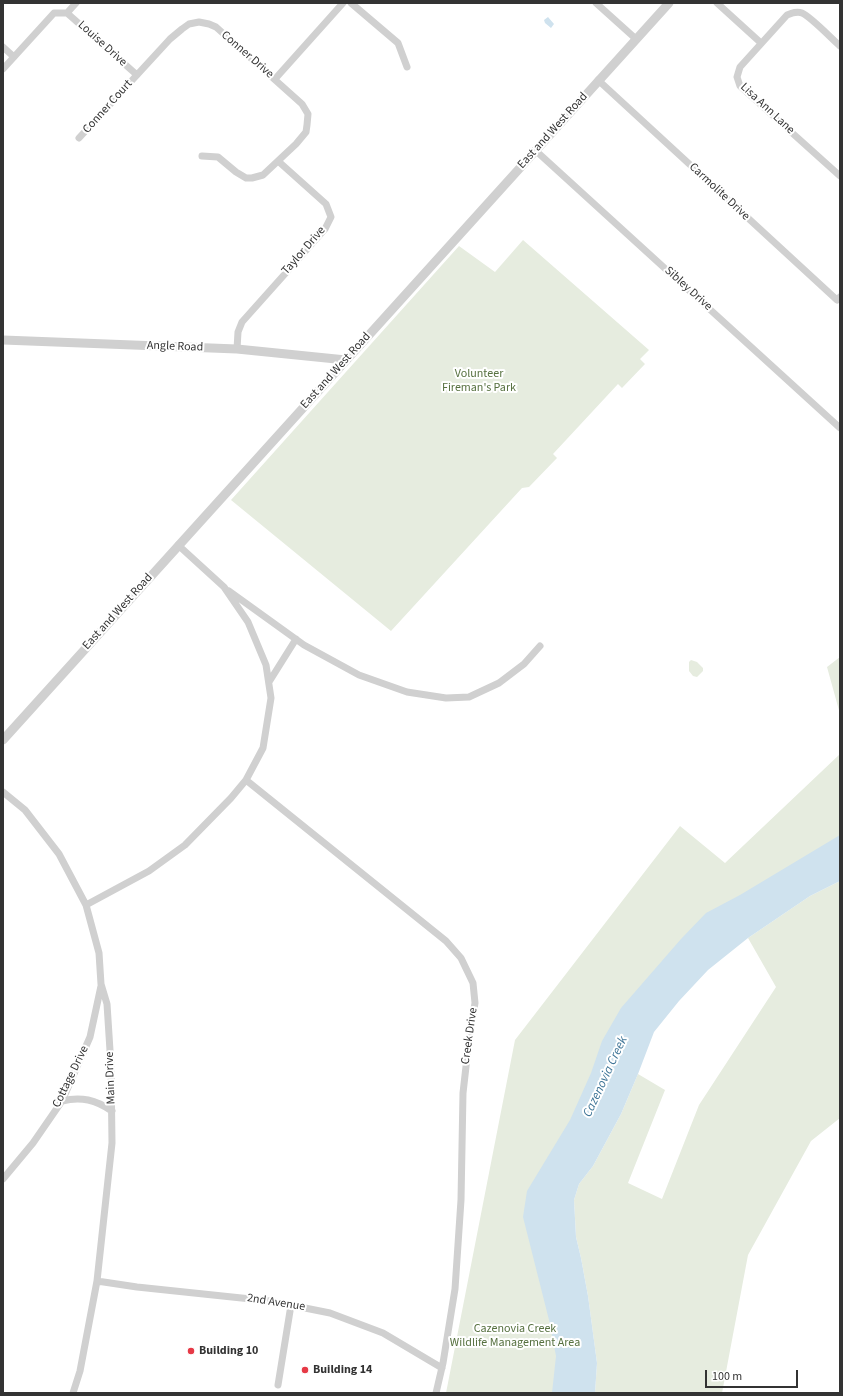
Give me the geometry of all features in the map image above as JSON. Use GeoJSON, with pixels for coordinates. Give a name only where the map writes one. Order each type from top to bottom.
{"type":"FeatureCollection","features":[{"type":"Feature","properties":{"kind":"street"},"geometry":{"type":"LineString","coordinates":[[3,69],[54,13],[67,13],[76,3]]}},
{"type":"Feature","properties":{"kind":"street"},"geometry":{"type":"LineString","coordinates":[[275,79],[343,3]]}},
{"type":"Feature","properties":{"kind":"street"},"geometry":{"type":"LineString","coordinates":[[350,3],[398,43],[407,67]]}},
{"type":"Feature","properties":{"kind":"street"},"geometry":{"type":"LineString","coordinates":[[596,3],[636,39]]}},
{"type":"Feature","properties":{"kind":"street","name":"East and West Road"},"geometry":{"type":"LineString","coordinates":[[3,740],[668,3]]}},
{"type":"Feature","properties":{"kind":"street"},"geometry":{"type":"LineString","coordinates":[[717,3],[761,43],[787,15],[796,12],[806,15],[840,46]]}},
{"type":"Feature","properties":{"kind":"street","name":"Louise Drive"},"geometry":{"type":"LineString","coordinates":[[67,13],[137,75]]}},
{"type":"Feature","properties":{"kind":"street","name":"Conner Drive"},"geometry":{"type":"LineString","coordinates":[[137,75],[170,39],[189,24],[199,22],[209,24],[216,27],[275,79],[302,104],[308,114],[308,125],[306,132],[296,144],[263,175],[252,178],[240,176],[218,157],[202,156]]}},
{"type":"Feature","properties":{"kind":"street","name":"Lisa Ann Lane"},"geometry":{"type":"LineString","coordinates":[[761,43],[737,72],[740,86],[840,176]]}},
{"type":"Feature","properties":{"kind":"street"},"geometry":{"type":"LineString","coordinates":[[3,47],[14,57]]}},
{"type":"Feature","properties":{"kind":"street","name":"Conner Court"},"geometry":{"type":"LineString","coordinates":[[79,138],[137,75]]}},
{"type":"Feature","properties":{"kind":"street","name":"Carmolite Drive"},"geometry":{"type":"LineString","coordinates":[[598,80],[837,300],[840,297]]}},
{"type":"Feature","properties":{"kind":"street","name":"Sibley Drive"},"geometry":{"type":"LineString","coordinates":[[535,150],[840,428]]}},
{"type":"Feature","properties":{"kind":"street","name":"Taylor Drive"},"geometry":{"type":"LineString","coordinates":[[237,349],[238,332],[242,322],[324,229],[331,217],[326,204],[278,161]]}},
{"type":"Feature","properties":{"kind":"street","name":"Angle Road"},"geometry":{"type":"LineString","coordinates":[[3,340],[237,349],[346,360]]}},
{"type":"Feature","properties":{"kind":"street"},"geometry":{"type":"LineString","coordinates":[[178,545],[224,587],[304,645],[359,675],[407,692],[446,698],[469,697],[499,683],[524,664],[540,646]]}},
{"type":"Feature","properties":{"kind":"street"},"geometry":{"type":"LineString","coordinates":[[86,905],[149,871],[185,845],[231,798],[246,780],[262,748],[271,698],[266,665],[248,622],[224,587]]}},
{"type":"Feature","properties":{"kind":"street"},"geometry":{"type":"LineString","coordinates":[[269,682],[296,639]]}},
{"type":"Feature","properties":{"kind":"street","name":"Creek Drive"},"geometry":{"type":"LineString","coordinates":[[246,780],[446,942],[461,958],[473,983],[475,1004],[463,1093],[461,1200],[455,1289],[442,1368],[436,1393]]}},
{"type":"Feature","properties":{"kind":"street","name":"Main Drive"},"geometry":{"type":"LineString","coordinates":[[3,792],[25,810],[59,854],[86,905],[99,953],[101,984],[107,1004],[112,1066],[112,1143],[97,1281],[80,1371],[73,1393]]}},
{"type":"Feature","properties":{"kind":"street","name":"Cottage Drive"},"geometry":{"type":"LineString","coordinates":[[3,1179],[33,1143],[62,1100],[90,1038],[101,984]]}},
{"type":"Feature","properties":{"kind":"street"},"geometry":{"type":"LineString","coordinates":[[62,1100],[76,1098],[89,1100],[105,1106],[112,1111]]}},
{"type":"Feature","properties":{"kind":"street","name":"2nd Avenue"},"geometry":{"type":"LineString","coordinates":[[97,1281],[137,1287],[270,1301],[330,1313],[383,1333],[442,1368]]}},
{"type":"Feature","properties":{"kind":"street"},"geometry":{"type":"LineString","coordinates":[[278,1385],[291,1305]]}},
{"type":"Feature","properties":{"kind":"green space","name":"Volunteer Fireman's Park"},"geometry":{"type":"Polygon","coordinates":[[[523,240],[649,350],[640,359],[645,364],[622,388],[618,384],[553,454],[557,458],[529,487],[522,488],[391,631],[231,500],[459,246],[495,272],[523,240]]]}},
{"type":"Feature","properties":{"kind":"green space"},"geometry":{"type":"Polygon","coordinates":[[[840,657],[840,714],[827,667],[840,657]]]}},
{"type":"Feature","properties":{"kind":"green space"},"geometry":{"type":"Polygon","coordinates":[[[691,660],[697,662],[703,668],[703,671],[697,677],[693,676],[689,671],[689,662],[691,660]]]}},
{"type":"Feature","properties":{"kind":"green space","name":"Cazenovia Creek Wildlife Management Area"},"geometry":{"type":"Polygon","coordinates":[[[840,754],[840,855],[708,935],[547,1199],[571,1393],[446,1393],[515,1040],[680,826],[725,863],[840,754]]]}},
{"type":"Feature","properties":{"kind":"green space"},"geometry":{"type":"Polygon","coordinates":[[[840,881],[840,1118],[811,1141],[748,1255],[722,1393],[595,1393],[597,1363],[588,1296],[576,1237],[574,1200],[579,1184],[593,1166],[621,1114],[638,1074],[665,1090],[628,1183],[662,1199],[699,1105],[776,987],[748,938],[810,896],[840,881]]]}},
{"type":"Feature","properties":{"kind":"water"},"geometry":{"type":"Polygon","coordinates":[[[548,17],[554,24],[551,28],[545,23],[544,20],[548,17]]]}},
{"type":"Feature","properties":{"kind":"water","name":"Cazenovia Creek"},"geometry":{"type":"Polygon","coordinates":[[[840,835],[840,881],[810,896],[748,938],[708,970],[679,1001],[654,1032],[621,1114],[593,1166],[579,1184],[574,1200],[576,1237],[588,1296],[597,1363],[595,1393],[552,1393],[556,1356],[549,1320],[523,1217],[527,1191],[570,1120],[591,1073],[602,1041],[621,1008],[681,939],[706,913],[740,895],[840,835]]]}},
{"type":"Feature","properties":{"kind":"place","name":"Building 10"},"geometry":{"type":"Point","coordinates":[191,1351]}},
{"type":"Feature","properties":{"kind":"place","name":"Building 14"},"geometry":{"type":"Point","coordinates":[305,1370]}}]}
